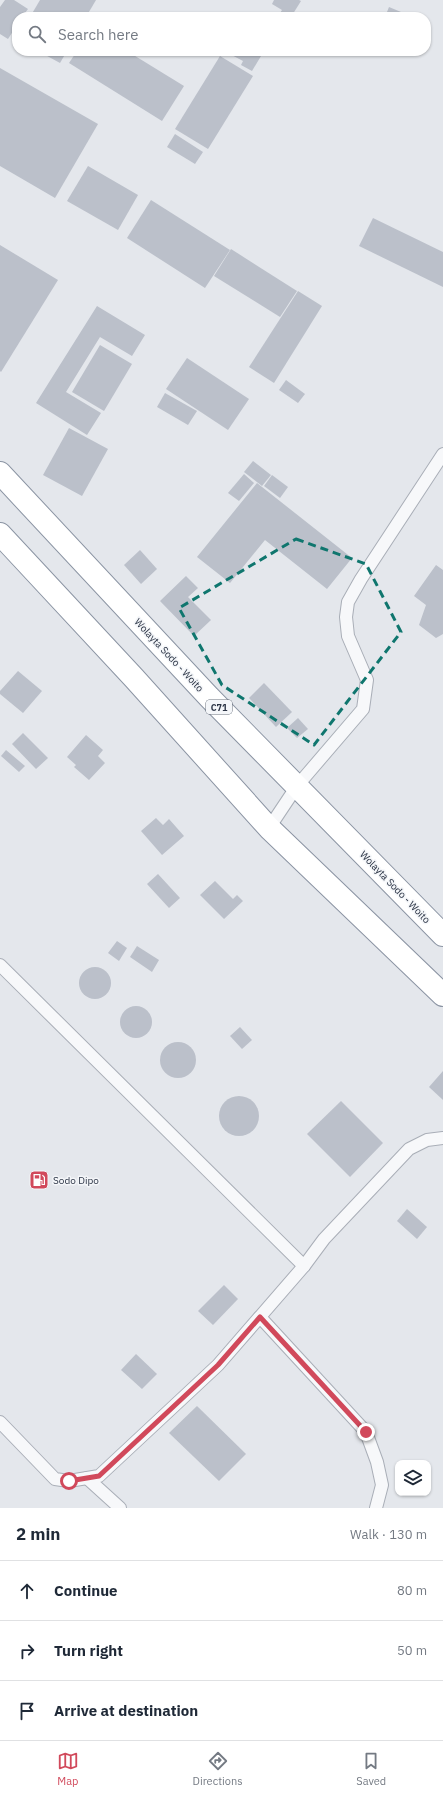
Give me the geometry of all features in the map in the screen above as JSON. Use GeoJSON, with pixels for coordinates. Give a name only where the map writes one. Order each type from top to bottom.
{"type":"FeatureCollection","features":[{"type":"Feature","properties":{"kind":"highway","name":"Wolayta Sodo - Woito"},"geometry":{"type":"LineString","coordinates":[[0,473],[209,697],[443,935]]}},
{"type":"Feature","properties":{"kind":"highway"},"geometry":{"type":"LineString","coordinates":[[0,534],[129,672],[269,828],[443,995]]}},
{"type":"Feature","properties":{"kind":"lane"},"geometry":{"type":"LineString","coordinates":[[269,828],[297,786],[362,709],[367,680],[348,636],[346,617],[348,602],[443,454]]}},
{"type":"Feature","properties":{"kind":"lane"},"geometry":{"type":"LineString","coordinates":[[0,965],[304,1266]]}},
{"type":"Feature","properties":{"kind":"lane"},"geometry":{"type":"LineString","coordinates":[[0,1422],[55,1479],[69,1481],[99,1476],[213,1371],[304,1266],[324,1239],[409,1149],[427,1140],[443,1138]]}},
{"type":"Feature","properties":{"kind":"lane"},"geometry":{"type":"LineString","coordinates":[[260,1317],[366,1432],[377,1462],[382,1484],[376,1508]]}},
{"type":"Feature","properties":{"kind":"lane"},"geometry":{"type":"LineString","coordinates":[[87,1478],[120,1508]]}},
{"type":"Feature","properties":{"kind":"highlighted area"},"geometry":{"type":"Polygon","coordinates":[[[296,539],[366,564],[401,632],[314,745],[222,685],[179,608],[296,539]]]}},
{"type":"Feature","properties":{"kind":"building"},"geometry":{"type":"Polygon","coordinates":[[[5,0],[14,0],[28,9],[26,12],[12,12],[12,33],[8,39],[0,34],[0,7],[5,0]]]}},
{"type":"Feature","properties":{"kind":"building"},"geometry":{"type":"Polygon","coordinates":[[[40,0],[96,0],[89,12],[33,12],[40,0]]]}},
{"type":"Feature","properties":{"kind":"building"},"geometry":{"type":"Polygon","coordinates":[[[274,0],[301,1],[294,12],[281,12],[282,10],[272,4],[274,0]]]}},
{"type":"Feature","properties":{"kind":"building"},"geometry":{"type":"Polygon","coordinates":[[[389,7],[401,12],[387,12],[389,7]]]}},
{"type":"Feature","properties":{"kind":"building"},"geometry":{"type":"Polygon","coordinates":[[[47,56],[64,56],[60,63],[47,56]]]}},
{"type":"Feature","properties":{"kind":"building"},"geometry":{"type":"Polygon","coordinates":[[[74,56],[135,56],[184,86],[162,121],[69,63],[74,56]]]}},
{"type":"Feature","properties":{"kind":"building"},"geometry":{"type":"Polygon","coordinates":[[[220,56],[253,76],[208,149],[175,129],[220,56]]]}},
{"type":"Feature","properties":{"kind":"building"},"geometry":{"type":"Polygon","coordinates":[[[234,56],[261,56],[252,71],[241,65],[243,61],[234,56]]]}},
{"type":"Feature","properties":{"kind":"building"},"geometry":{"type":"Polygon","coordinates":[[[0,68],[98,124],[55,198],[0,166],[0,68]]]}},
{"type":"Feature","properties":{"kind":"building"},"geometry":{"type":"Polygon","coordinates":[[[175,134],[203,152],[195,164],[167,147],[175,134]]]}},
{"type":"Feature","properties":{"kind":"building"},"geometry":{"type":"Polygon","coordinates":[[[88,166],[138,195],[118,230],[67,201],[88,166]]]}},
{"type":"Feature","properties":{"kind":"building"},"geometry":{"type":"Polygon","coordinates":[[[151,200],[230,250],[205,288],[127,238],[151,200]]]}},
{"type":"Feature","properties":{"kind":"building"},"geometry":{"type":"Polygon","coordinates":[[[373,218],[443,252],[443,287],[359,246],[373,218]]]}},
{"type":"Feature","properties":{"kind":"building"},"geometry":{"type":"Polygon","coordinates":[[[0,245],[58,280],[1,372],[0,371],[0,245]]]}},
{"type":"Feature","properties":{"kind":"building"},"geometry":{"type":"Polygon","coordinates":[[[231,249],[297,291],[280,317],[214,276],[231,249]]]}},
{"type":"Feature","properties":{"kind":"building"},"geometry":{"type":"Polygon","coordinates":[[[298,291],[322,306],[274,383],[249,367],[298,291]]]}},
{"type":"Feature","properties":{"kind":"building"},"geometry":{"type":"Polygon","coordinates":[[[97,306],[145,335],[132,356],[100,337],[66,392],[101,413],[87,435],[36,403],[97,306]]]}},
{"type":"Feature","properties":{"kind":"building"},"geometry":{"type":"Polygon","coordinates":[[[100,345],[132,364],[104,411],[72,392],[100,345]]]}},
{"type":"Feature","properties":{"kind":"building"},"geometry":{"type":"Polygon","coordinates":[[[187,358],[249,399],[228,430],[166,389],[187,358]]]}},
{"type":"Feature","properties":{"kind":"building"},"geometry":{"type":"Polygon","coordinates":[[[286,380],[305,394],[298,403],[279,390],[286,380]]]}},
{"type":"Feature","properties":{"kind":"building"},"geometry":{"type":"Polygon","coordinates":[[[165,393],[197,411],[188,425],[157,407],[165,393]]]}},
{"type":"Feature","properties":{"kind":"building"},"geometry":{"type":"Polygon","coordinates":[[[69,428],[108,449],[82,496],[43,475],[69,428]]]}},
{"type":"Feature","properties":{"kind":"building"},"geometry":{"type":"Polygon","coordinates":[[[253,461],[271,475],[262,486],[244,472],[253,461]]]}},
{"type":"Feature","properties":{"kind":"building"},"geometry":{"type":"Polygon","coordinates":[[[244,474],[254,483],[239,501],[228,493],[244,474]]]}},
{"type":"Feature","properties":{"kind":"building"},"geometry":{"type":"Polygon","coordinates":[[[272,475],[288,487],[280,498],[264,486],[272,475]]]}},
{"type":"Feature","properties":{"kind":"building"},"geometry":{"type":"Polygon","coordinates":[[[257,483],[352,558],[327,589],[265,540],[230,583],[197,557],[257,483]]]}},
{"type":"Feature","properties":{"kind":"building"},"geometry":{"type":"Polygon","coordinates":[[[140,550],[157,569],[141,584],[124,565],[140,550]]]}},
{"type":"Feature","properties":{"kind":"building"},"geometry":{"type":"Polygon","coordinates":[[[436,565],[443,570],[443,634],[436,638],[419,625],[426,605],[414,596],[436,565]]]}},
{"type":"Feature","properties":{"kind":"building"},"geometry":{"type":"Polygon","coordinates":[[[186,576],[198,588],[188,597],[211,620],[194,636],[160,601],[186,576]]]}},
{"type":"Feature","properties":{"kind":"building"},"geometry":{"type":"Polygon","coordinates":[[[18,671],[42,691],[23,713],[0,694],[0,691],[18,671]]]}},
{"type":"Feature","properties":{"kind":"building"},"geometry":{"type":"Polygon","coordinates":[[[264,683],[292,712],[276,727],[249,698],[264,683]]]}},
{"type":"Feature","properties":{"kind":"building"},"geometry":{"type":"Polygon","coordinates":[[[298,718],[308,729],[297,738],[287,728],[298,718]]]}},
{"type":"Feature","properties":{"kind":"building"},"geometry":{"type":"Polygon","coordinates":[[[23,733],[48,758],[36,769],[12,744],[23,733]]]}},
{"type":"Feature","properties":{"kind":"building"},"geometry":{"type":"Polygon","coordinates":[[[86,735],[103,750],[98,756],[105,763],[89,780],[74,767],[76,765],[67,757],[86,735]]]}},
{"type":"Feature","properties":{"kind":"building"},"geometry":{"type":"Polygon","coordinates":[[[6,750],[25,766],[19,772],[1,756],[6,750]]]}},
{"type":"Feature","properties":{"kind":"building"},"geometry":{"type":"Polygon","coordinates":[[[156,818],[163,825],[169,819],[184,836],[162,855],[141,831],[156,818]]]}},
{"type":"Feature","properties":{"kind":"building"},"geometry":{"type":"Polygon","coordinates":[[[158,874],[180,898],[169,908],[147,884],[158,874]]]}},
{"type":"Feature","properties":{"kind":"building"},"geometry":{"type":"Polygon","coordinates":[[[215,881],[233,899],[237,895],[243,901],[224,919],[200,895],[215,881]]]}},
{"type":"Feature","properties":{"kind":"building"},"geometry":{"type":"Polygon","coordinates":[[[117,941],[127,948],[119,961],[108,953],[117,941]]]}},
{"type":"Feature","properties":{"kind":"building"},"geometry":{"type":"Polygon","coordinates":[[[137,946],[159,960],[152,972],[130,957],[137,946]]]}},
{"type":"Feature","properties":{"kind":"building"},"geometry":{"type":"Polygon","coordinates":[[[92,967],[98,967],[107,971],[111,983],[107,995],[98,999],[92,999],[83,995],[79,986],[79,980],[83,971],[92,967]]]}},
{"type":"Feature","properties":{"kind":"building"},"geometry":{"type":"Polygon","coordinates":[[[133,1006],[139,1006],[148,1010],[152,1022],[148,1034],[139,1038],[133,1038],[124,1034],[120,1025],[120,1019],[124,1010],[133,1006]]]}},
{"type":"Feature","properties":{"kind":"building"},"geometry":{"type":"Polygon","coordinates":[[[240,1027],[252,1040],[242,1049],[230,1036],[240,1027]]]}},
{"type":"Feature","properties":{"kind":"building"},"geometry":{"type":"Polygon","coordinates":[[[182,1042],[191,1047],[195,1053],[195,1067],[191,1073],[182,1078],[174,1078],[165,1073],[161,1067],[160,1056],[165,1047],[171,1043],[182,1042]]]}},
{"type":"Feature","properties":{"kind":"building"},"geometry":{"type":"Polygon","coordinates":[[[443,1071],[443,1100],[429,1087],[443,1071]]]}},
{"type":"Feature","properties":{"kind":"building"},"geometry":{"type":"Polygon","coordinates":[[[239,1096],[250,1099],[256,1105],[259,1116],[256,1127],[250,1133],[239,1136],[228,1133],[222,1127],[219,1116],[222,1105],[228,1099],[239,1096]]]}},
{"type":"Feature","properties":{"kind":"building"},"geometry":{"type":"Polygon","coordinates":[[[341,1101],[383,1143],[350,1177],[307,1134],[341,1101]]]}},
{"type":"Feature","properties":{"kind":"building"},"geometry":{"type":"Polygon","coordinates":[[[407,1209],[427,1227],[417,1239],[397,1221],[407,1209]]]}},
{"type":"Feature","properties":{"kind":"building"},"geometry":{"type":"Polygon","coordinates":[[[224,1285],[238,1299],[213,1325],[198,1311],[224,1285]]]}},
{"type":"Feature","properties":{"kind":"building"},"geometry":{"type":"Polygon","coordinates":[[[136,1354],[157,1374],[142,1389],[121,1370],[136,1354]]]}},
{"type":"Feature","properties":{"kind":"building"},"geometry":{"type":"Polygon","coordinates":[[[197,1406],[246,1454],[219,1481],[169,1433],[197,1406]]]}},
{"type":"Feature","properties":{"kind":"place","name":"Sodo Dipo"},"geometry":{"type":"Point","coordinates":[39,1180]}},
{"type":"Feature","properties":{"kind":"route"},"geometry":{"type":"LineString","coordinates":[[69,1481],[99,1476],[218,1365],[260,1317],[366,1432]]}}]}
